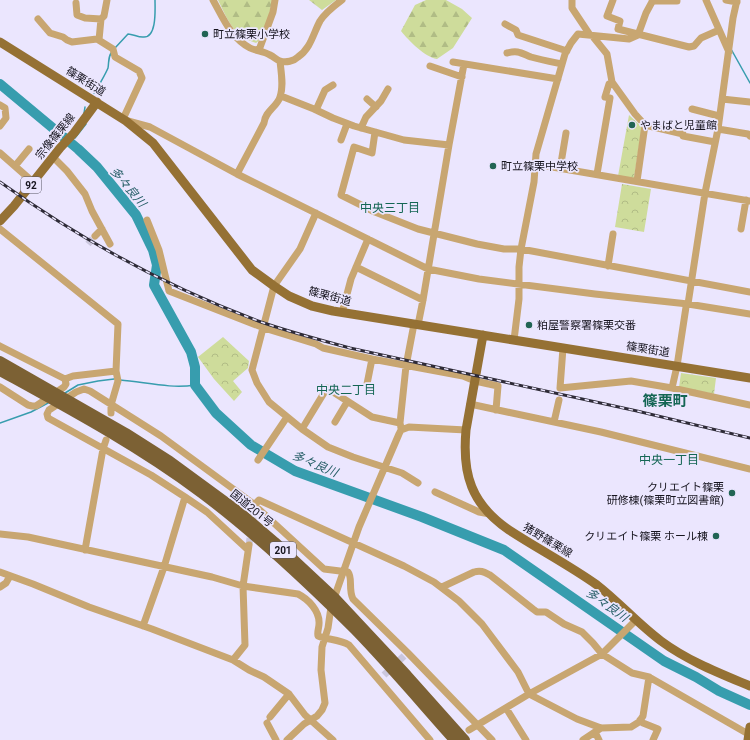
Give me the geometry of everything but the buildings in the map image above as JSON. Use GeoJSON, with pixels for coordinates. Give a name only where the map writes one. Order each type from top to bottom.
{"type":"FeatureCollection","features":[{"type":"Feature","properties":{"kind":"highway","name":"国道201号"},"geometry":{"type":"LineString","coordinates":[[0,361],[139,451],[201,493],[233,518],[333,603],[407,675],[465,740]]}},
{"type":"Feature","properties":{"kind":"highway","name":"国道201号"},"geometry":{"type":"LineString","coordinates":[[0,371],[51,394]]}},
{"type":"Feature","properties":{"kind":"highway","name":"国道201号"},"geometry":{"type":"LineString","coordinates":[[333,603],[356,631],[454,740]]}},
{"type":"Feature","properties":{"kind":"main road","name":"篠栗街道"},"geometry":{"type":"LineString","coordinates":[[0,42],[125,120],[153,144],[252,270],[289,296],[312,306],[342,313],[750,378]]}},
{"type":"Feature","properties":{"kind":"main road","name":"宗像篠栗線"},"geometry":{"type":"LineString","coordinates":[[0,221],[74,133],[96,102]]}},
{"type":"Feature","properties":{"kind":"main road","name":"猪野篠栗線"},"geometry":{"type":"LineString","coordinates":[[483,336],[466,430],[465,462],[469,481],[478,499],[490,514],[509,530],[577,571],[598,586],[635,622],[660,641],[687,658],[750,686]]}},
{"type":"Feature","properties":{"kind":"street"},"geometry":{"type":"LineString","coordinates":[[99,40],[101,19],[104,16],[107,0]]}},
{"type":"Feature","properties":{"kind":"street"},"geometry":{"type":"LineString","coordinates":[[213,0],[230,31],[239,40],[251,48],[270,55],[280,62],[292,60],[298,57],[311,42],[320,21],[326,13],[342,0]]}},
{"type":"Feature","properties":{"kind":"street"},"geometry":{"type":"LineString","coordinates":[[259,50],[273,12],[275,0]]}},
{"type":"Feature","properties":{"kind":"street"},"geometry":{"type":"LineString","coordinates":[[572,0],[572,8],[607,54],[612,82],[635,114],[645,125],[684,134],[683,136],[715,142]]}},
{"type":"Feature","properties":{"kind":"street"},"geometry":{"type":"LineString","coordinates":[[613,0],[607,16],[620,20],[618,29],[638,35],[689,47],[694,46],[701,38],[719,30]]}},
{"type":"Feature","properties":{"kind":"street"},"geometry":{"type":"LineString","coordinates":[[706,0],[729,52]]}},
{"type":"Feature","properties":{"kind":"street"},"geometry":{"type":"LineString","coordinates":[[672,388],[686,307],[688,304],[692,282],[705,193],[718,129],[733,18],[737,1],[726,0]]}},
{"type":"Feature","properties":{"kind":"street"},"geometry":{"type":"LineString","coordinates":[[514,340],[519,299],[521,249],[534,182],[536,154],[562,64],[570,43],[578,34],[630,39],[638,35],[652,1],[677,1]]}},
{"type":"Feature","properties":{"kind":"street"},"geometry":{"type":"LineString","coordinates":[[76,3],[76,15],[101,19]]}},
{"type":"Feature","properties":{"kind":"street"},"geometry":{"type":"LineString","coordinates":[[38,19],[50,33],[63,37],[72,42],[99,40],[113,49],[115,57],[139,71],[142,78],[125,120],[150,127],[237,174],[428,269],[479,279],[688,304],[750,314]]}},
{"type":"Feature","properties":{"kind":"street"},"geometry":{"type":"LineString","coordinates":[[505,24],[516,30],[518,35],[567,51]]}},
{"type":"Feature","properties":{"kind":"street"},"geometry":{"type":"LineString","coordinates":[[507,53],[514,51],[524,53],[530,56],[562,64]]}},
{"type":"Feature","properties":{"kind":"street"},"geometry":{"type":"LineString","coordinates":[[237,174],[264,123],[264,118],[281,96],[280,62]]}},
{"type":"Feature","properties":{"kind":"street"},"geometry":{"type":"LineString","coordinates":[[453,62],[558,79]]}},
{"type":"Feature","properties":{"kind":"street"},"geometry":{"type":"LineString","coordinates":[[287,740],[310,720],[317,716],[325,703],[321,670],[322,647],[333,603],[353,543],[401,426],[406,366],[423,300],[464,64]]}},
{"type":"Feature","properties":{"kind":"street"},"geometry":{"type":"LineString","coordinates":[[430,66],[462,77]]}},
{"type":"Feature","properties":{"kind":"street"},"geometry":{"type":"LineString","coordinates":[[597,174],[610,98],[605,97],[609,84],[612,82]]}},
{"type":"Feature","properties":{"kind":"street"},"geometry":{"type":"LineString","coordinates":[[316,110],[325,90],[333,84]]}},
{"type":"Feature","properties":{"kind":"street"},"geometry":{"type":"LineString","coordinates":[[361,128],[366,118],[376,107],[388,89]]}},
{"type":"Feature","properties":{"kind":"street"},"geometry":{"type":"LineString","coordinates":[[281,96],[347,124],[404,140],[449,145]]}},
{"type":"Feature","properties":{"kind":"street"},"geometry":{"type":"LineString","coordinates":[[367,99],[376,107]]}},
{"type":"Feature","properties":{"kind":"street"},"geometry":{"type":"LineString","coordinates":[[722,99],[750,102]]}},
{"type":"Feature","properties":{"kind":"street"},"geometry":{"type":"LineString","coordinates":[[0,105],[5,108],[6,118],[0,126]]}},
{"type":"Feature","properties":{"kind":"street"},"geometry":{"type":"LineString","coordinates":[[692,109],[719,116]]}},
{"type":"Feature","properties":{"kind":"street"},"geometry":{"type":"LineString","coordinates":[[341,140],[347,124]]}},
{"type":"Feature","properties":{"kind":"street"},"geometry":{"type":"LineString","coordinates":[[637,181],[645,125]]}},
{"type":"Feature","properties":{"kind":"street"},"geometry":{"type":"LineString","coordinates":[[718,129],[748,134],[750,136]]}},
{"type":"Feature","properties":{"kind":"street"},"geometry":{"type":"LineString","coordinates":[[375,132],[372,153],[354,147],[341,195],[406,225],[477,244],[521,249],[750,292]]}},
{"type":"Feature","properties":{"kind":"street"},"geometry":{"type":"LineString","coordinates":[[560,169],[566,133]]}},
{"type":"Feature","properties":{"kind":"street"},"geometry":{"type":"LineString","coordinates":[[15,166],[29,149]]}},
{"type":"Feature","properties":{"kind":"street"},"geometry":{"type":"LineString","coordinates":[[0,154],[33,182]]}},
{"type":"Feature","properties":{"kind":"street"},"geometry":{"type":"LineString","coordinates":[[53,157],[66,170],[85,194],[110,244]]}},
{"type":"Feature","properties":{"kind":"street"},"geometry":{"type":"LineString","coordinates":[[535,164],[748,201],[741,228]]}},
{"type":"Feature","properties":{"kind":"street"},"geometry":{"type":"LineString","coordinates":[[316,213],[300,249],[274,286],[252,370],[257,383],[269,402],[302,429],[328,447],[402,473],[418,483]]}},
{"type":"Feature","properties":{"kind":"street"},"geometry":{"type":"LineString","coordinates":[[147,220],[159,250],[169,291],[264,328],[316,344],[323,348],[406,366],[463,376],[475,381],[498,386],[496,410]]}},
{"type":"Feature","properties":{"kind":"street"},"geometry":{"type":"LineString","coordinates":[[0,229],[118,324],[117,375],[111,405],[111,413]]}},
{"type":"Feature","properties":{"kind":"street"},"geometry":{"type":"LineString","coordinates":[[95,236],[102,229]]}},
{"type":"Feature","properties":{"kind":"street"},"geometry":{"type":"LineString","coordinates":[[608,266],[613,234]]}},
{"type":"Feature","properties":{"kind":"street"},"geometry":{"type":"LineString","coordinates":[[342,313],[351,279],[368,239]]}},
{"type":"Feature","properties":{"kind":"street"},"geometry":{"type":"LineString","coordinates":[[356,267],[423,300]]}},
{"type":"Feature","properties":{"kind":"street"},"geometry":{"type":"LineString","coordinates":[[0,346],[65,379],[73,376],[117,375]]}},
{"type":"Feature","properties":{"kind":"street"},"geometry":{"type":"LineString","coordinates":[[563,348],[560,388],[631,381],[672,388],[750,406]]}},
{"type":"Feature","properties":{"kind":"street"},"geometry":{"type":"LineString","coordinates":[[367,384],[372,359]]}},
{"type":"Feature","properties":{"kind":"street"},"geometry":{"type":"LineString","coordinates":[[0,386],[28,405],[36,406],[64,387],[66,384],[65,379]]}},
{"type":"Feature","properties":{"kind":"street"},"geometry":{"type":"LineString","coordinates":[[302,429],[327,388],[372,417],[401,426],[466,430]]}},
{"type":"Feature","properties":{"kind":"street"},"geometry":{"type":"LineString","coordinates":[[233,660],[244,645],[243,586],[248,547],[207,512],[151,475],[48,418],[47,414],[49,410],[76,392],[84,389],[161,436],[255,508],[324,569],[344,571],[350,574],[350,588],[353,599],[406,655],[478,724],[492,740]]}},
{"type":"Feature","properties":{"kind":"street"},"geometry":{"type":"LineString","coordinates":[[554,422],[559,400]]}},
{"type":"Feature","properties":{"kind":"street"},"geometry":{"type":"LineString","coordinates":[[335,422],[347,402]]}},
{"type":"Feature","properties":{"kind":"street"},"geometry":{"type":"LineString","coordinates":[[470,404],[609,433],[750,469]]}},
{"type":"Feature","properties":{"kind":"street"},"geometry":{"type":"LineString","coordinates":[[258,460],[287,417]]}},
{"type":"Feature","properties":{"kind":"street"},"geometry":{"type":"LineString","coordinates":[[85,550],[103,449],[106,440]]}},
{"type":"Feature","properties":{"kind":"street"},"geometry":{"type":"LineString","coordinates":[[435,492],[479,512],[490,514]]}},
{"type":"Feature","properties":{"kind":"street"},"geometry":{"type":"LineString","coordinates":[[143,626],[164,567],[185,497]]}},
{"type":"Feature","properties":{"kind":"street"},"geometry":{"type":"LineString","coordinates":[[255,508],[259,500],[404,566],[442,587],[459,601],[482,624],[518,672],[529,694],[598,730]]}},
{"type":"Feature","properties":{"kind":"street"},"geometry":{"type":"LineString","coordinates":[[0,534],[28,537],[212,577],[243,586],[298,594],[316,609],[319,622],[318,636],[325,639],[334,639],[349,645],[381,678],[430,740]]}},
{"type":"Feature","properties":{"kind":"street"},"geometry":{"type":"LineString","coordinates":[[442,587],[480,570],[490,575],[532,609],[537,612],[546,612],[564,624],[582,632],[602,654],[632,673],[648,676],[749,734]]}},
{"type":"Feature","properties":{"kind":"street"},"geometry":{"type":"LineString","coordinates":[[0,572],[90,608],[233,660],[264,677],[289,694],[310,720],[333,740]]}},
{"type":"Feature","properties":{"kind":"street"},"geometry":{"type":"LineString","coordinates":[[0,587],[6,583],[10,576]]}},
{"type":"Feature","properties":{"kind":"street"},"geometry":{"type":"LineString","coordinates":[[469,730],[529,694],[602,654],[635,622]]}},
{"type":"Feature","properties":{"kind":"street"},"geometry":{"type":"LineString","coordinates":[[583,740],[598,730],[631,727],[640,720],[643,716],[648,676]]}},
{"type":"Feature","properties":{"kind":"street"},"geometry":{"type":"LineString","coordinates":[[276,740],[268,720],[289,694]]}},
{"type":"Feature","properties":{"kind":"street"},"geometry":{"type":"LineString","coordinates":[[506,708],[526,740]]}},
{"type":"Feature","properties":{"kind":"street"},"geometry":{"type":"LineString","coordinates":[[640,720],[643,723],[658,729],[653,740]]}},
{"type":"Feature","properties":{"kind":"street"},"geometry":{"type":"LineString","coordinates":[[598,730],[599,740]]}},
{"type":"Feature","properties":{"kind":"green space"},"geometry":{"type":"Polygon","coordinates":[[[218,0],[272,0],[265,30],[256,43],[248,40],[237,32],[228,21],[218,0]]]}},
{"type":"Feature","properties":{"kind":"green space"},"geometry":{"type":"Polygon","coordinates":[[[309,0],[336,0],[322,10],[309,0]]]}},
{"type":"Feature","properties":{"kind":"green space"},"geometry":{"type":"Polygon","coordinates":[[[426,0],[446,0],[462,9],[472,18],[453,48],[437,59],[432,58],[422,52],[401,31],[415,5],[426,0]]]}},
{"type":"Feature","properties":{"kind":"green space"},"geometry":{"type":"Polygon","coordinates":[[[629,115],[642,127],[634,178],[618,176],[629,115]]]}},
{"type":"Feature","properties":{"kind":"green space"},"geometry":{"type":"Polygon","coordinates":[[[622,184],[651,189],[644,232],[615,227],[622,184]]]}},
{"type":"Feature","properties":{"kind":"green space"},"geometry":{"type":"Polygon","coordinates":[[[223,337],[249,361],[248,368],[233,381],[242,392],[234,401],[214,379],[198,357],[223,337]]]}},
{"type":"Feature","properties":{"kind":"green space"},"geometry":{"type":"Polygon","coordinates":[[[681,373],[716,378],[714,394],[679,387],[681,373]]]}},
{"type":"Feature","properties":{"kind":"waterway"},"geometry":{"type":"LineString","coordinates":[[115,48],[128,34],[142,37],[148,36],[153,28],[155,0]]}},
{"type":"Feature","properties":{"kind":"waterway"},"geometry":{"type":"LineString","coordinates":[[731,49],[750,83]]}},
{"type":"Feature","properties":{"kind":"waterway"},"geometry":{"type":"LineString","coordinates":[[94,93],[108,68],[111,53]]}},
{"type":"Feature","properties":{"kind":"waterway","name":"多々良川"},"geometry":{"type":"LineString","coordinates":[[0,84],[78,149],[97,167],[136,215],[153,250],[157,265],[154,285],[191,352],[195,367],[195,385],[216,413],[251,445],[295,471],[422,517],[504,550],[664,661],[696,677],[719,691],[750,705]]}},
{"type":"Feature","properties":{"kind":"waterway"},"geometry":{"type":"LineString","coordinates":[[84,113],[85,107]]}},
{"type":"Feature","properties":{"kind":"waterway"},"geometry":{"type":"LineString","coordinates":[[75,138],[86,124]]}},
{"type":"Feature","properties":{"kind":"waterway"},"geometry":{"type":"LineString","coordinates":[[65,393],[78,385],[114,379]]}},
{"type":"Feature","properties":{"kind":"waterway"},"geometry":{"type":"LineString","coordinates":[[120,380],[167,386],[195,385]]}},
{"type":"Feature","properties":{"kind":"waterway"},"geometry":{"type":"LineString","coordinates":[[0,423],[31,412],[48,403]]}},
{"type":"Feature","properties":{"kind":"tunnel"},"geometry":{"type":"LineString","coordinates":[[88,244],[95,236]]}},
{"type":"Feature","properties":{"kind":"tunnel"},"geometry":{"type":"LineString","coordinates":[[249,545],[254,511]]}},
{"type":"Feature","properties":{"kind":"tunnel"},"geometry":{"type":"LineString","coordinates":[[384,675],[404,656]]}},
{"type":"Feature","properties":{"kind":"railway"},"geometry":{"type":"LineString","coordinates":[[0,182],[93,243],[126,261],[192,294],[261,322],[294,333],[350,348],[637,411],[750,438]]}},
{"type":"Feature","properties":{"kind":"place","name":"町立篠栗小学校"},"geometry":{"type":"Point","coordinates":[205,34]}},
{"type":"Feature","properties":{"kind":"place","name":"やまばと児童館"},"geometry":{"type":"Point","coordinates":[632,125]}},
{"type":"Feature","properties":{"kind":"place","name":"町立篠栗中学校"},"geometry":{"type":"Point","coordinates":[493,166]}},
{"type":"Feature","properties":{"kind":"place","name":"粕屋警察署篠栗交番"},"geometry":{"type":"Point","coordinates":[529,325]}},
{"type":"Feature","properties":{"kind":"place","name":"クリエイト篠栗 研修棟(篠栗町立図書館)"},"geometry":{"type":"Point","coordinates":[732,493]}},
{"type":"Feature","properties":{"kind":"place","name":"クリエイト篠栗 ホール棟"},"geometry":{"type":"Point","coordinates":[716,536]}},
{"type":"Feature","properties":{"kind":"district","name":"中央三丁目"},"geometry":{"type":"Point","coordinates":[390,208]}},
{"type":"Feature","properties":{"kind":"district","name":"中央二丁目"},"geometry":{"type":"Point","coordinates":[346,390]}},
{"type":"Feature","properties":{"kind":"district","name":"篠栗町"},"geometry":{"type":"Point","coordinates":[665,401]}},
{"type":"Feature","properties":{"kind":"district","name":"中央一丁目"},"geometry":{"type":"Point","coordinates":[669,460]}}]}
